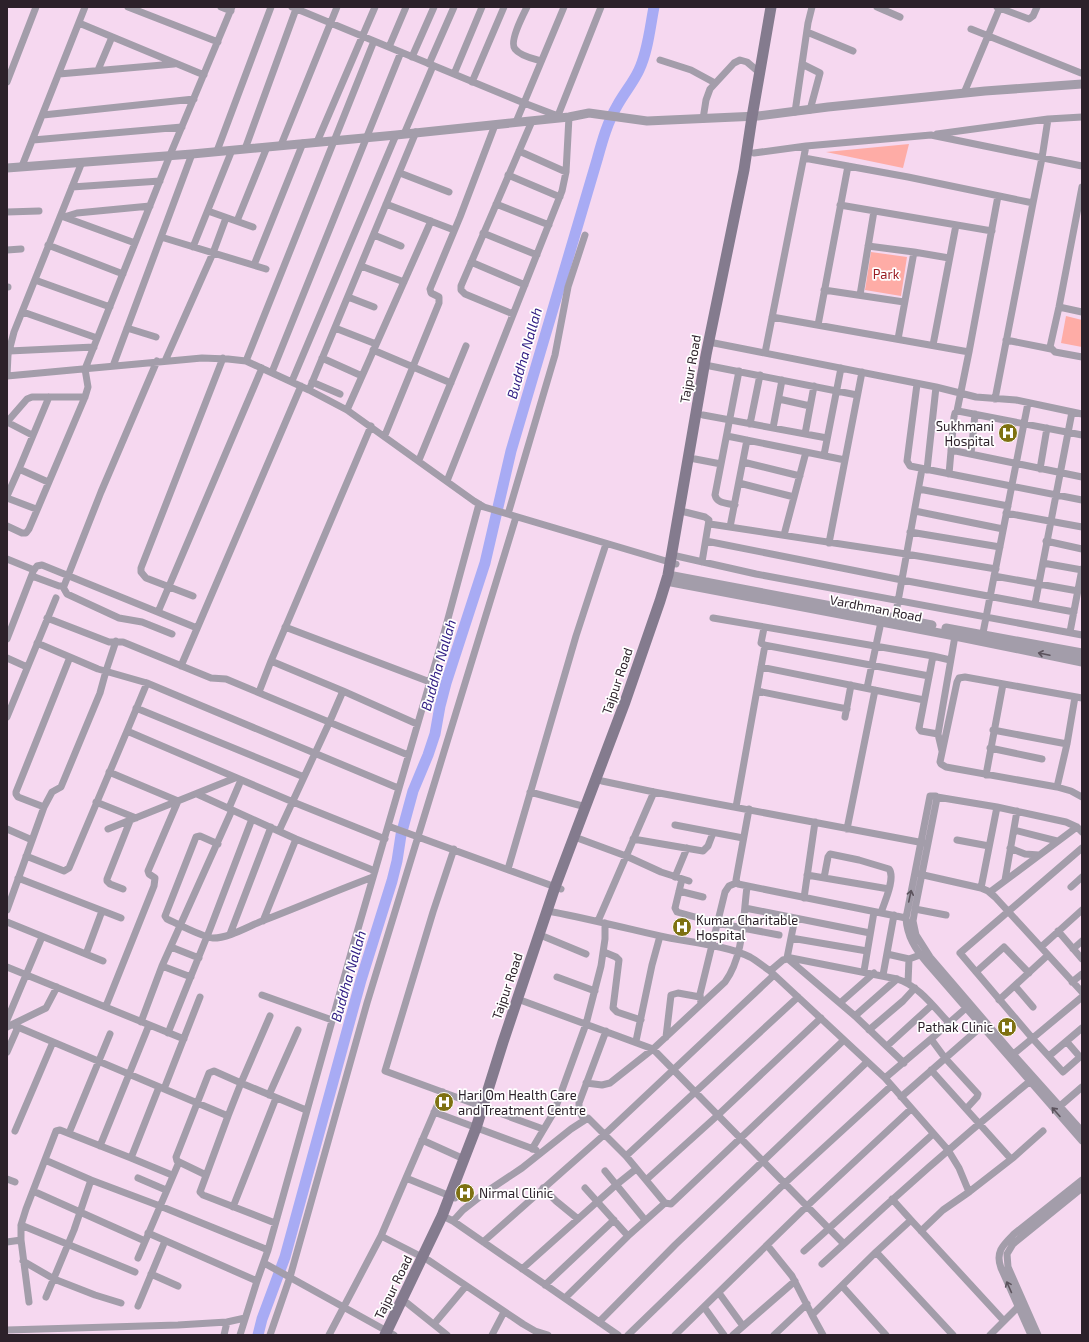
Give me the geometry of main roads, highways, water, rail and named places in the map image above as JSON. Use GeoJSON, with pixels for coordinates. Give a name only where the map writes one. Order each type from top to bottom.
{"type":"FeatureCollection","features":[{"type":"Feature","properties":{"kind":"main road","name":"Tajpur Road"},"geometry":{"type":"LineString","coordinates":[[712,343],[754,153],[755,117],[760,73],[771,7]]}},
{"type":"Feature","properties":{"kind":"main road","name":"Tajpur Road"},"geometry":{"type":"LineString","coordinates":[[390,1334],[407,1303],[479,1129],[545,937],[553,912],[558,888],[580,839],[602,781],[666,603],[712,343],[777,7]]}},
{"type":"Feature","properties":{"kind":"main road","name":"Tajpur Road"},"geometry":{"type":"LineString","coordinates":[[674,559],[685,512],[703,415],[708,365]]}},
{"type":"Feature","properties":{"kind":"main road","name":"Tajpur Road"},"geometry":{"type":"LineString","coordinates":[[486,1108],[503,1042],[586,807],[670,579]]}},
{"type":"Feature","properties":{"kind":"main road","name":"Tajpur Road"},"geometry":{"type":"LineString","coordinates":[[390,1334],[425,1259],[450,1220],[452,1197],[464,1159],[479,1129]]}},
{"type":"Feature","properties":{"kind":"waterway","name":"Buddha Nallah"},"geometry":{"type":"LineString","coordinates":[[258,1335],[262,1319],[285,1257],[361,980],[392,881],[401,835],[413,791],[435,734],[446,683],[485,563],[511,451],[601,146],[613,112],[637,75],[642,63],[647,47],[654,7]]}},
{"type":"Feature","properties":{"kind":"place","name":"Sukhmani Hospital"},"geometry":{"type":"Point","coordinates":[1008,433]}},
{"type":"Feature","properties":{"kind":"place","name":"Kumar Charitable Hospital"},"geometry":{"type":"Point","coordinates":[682,927]}},
{"type":"Feature","properties":{"kind":"place","name":"Pathak Clinic"},"geometry":{"type":"Point","coordinates":[1007,1027]}},
{"type":"Feature","properties":{"kind":"place","name":"Hari Om Health Care and Treatment Centre"},"geometry":{"type":"Point","coordinates":[444,1102]}},
{"type":"Feature","properties":{"kind":"place","name":"Nirmal Clinic"},"geometry":{"type":"Point","coordinates":[465,1193]}},
{"type":"Feature","properties":{"kind":"park label","name":"Park"},"geometry":{"type":"Point","coordinates":[886,274]}}]}
